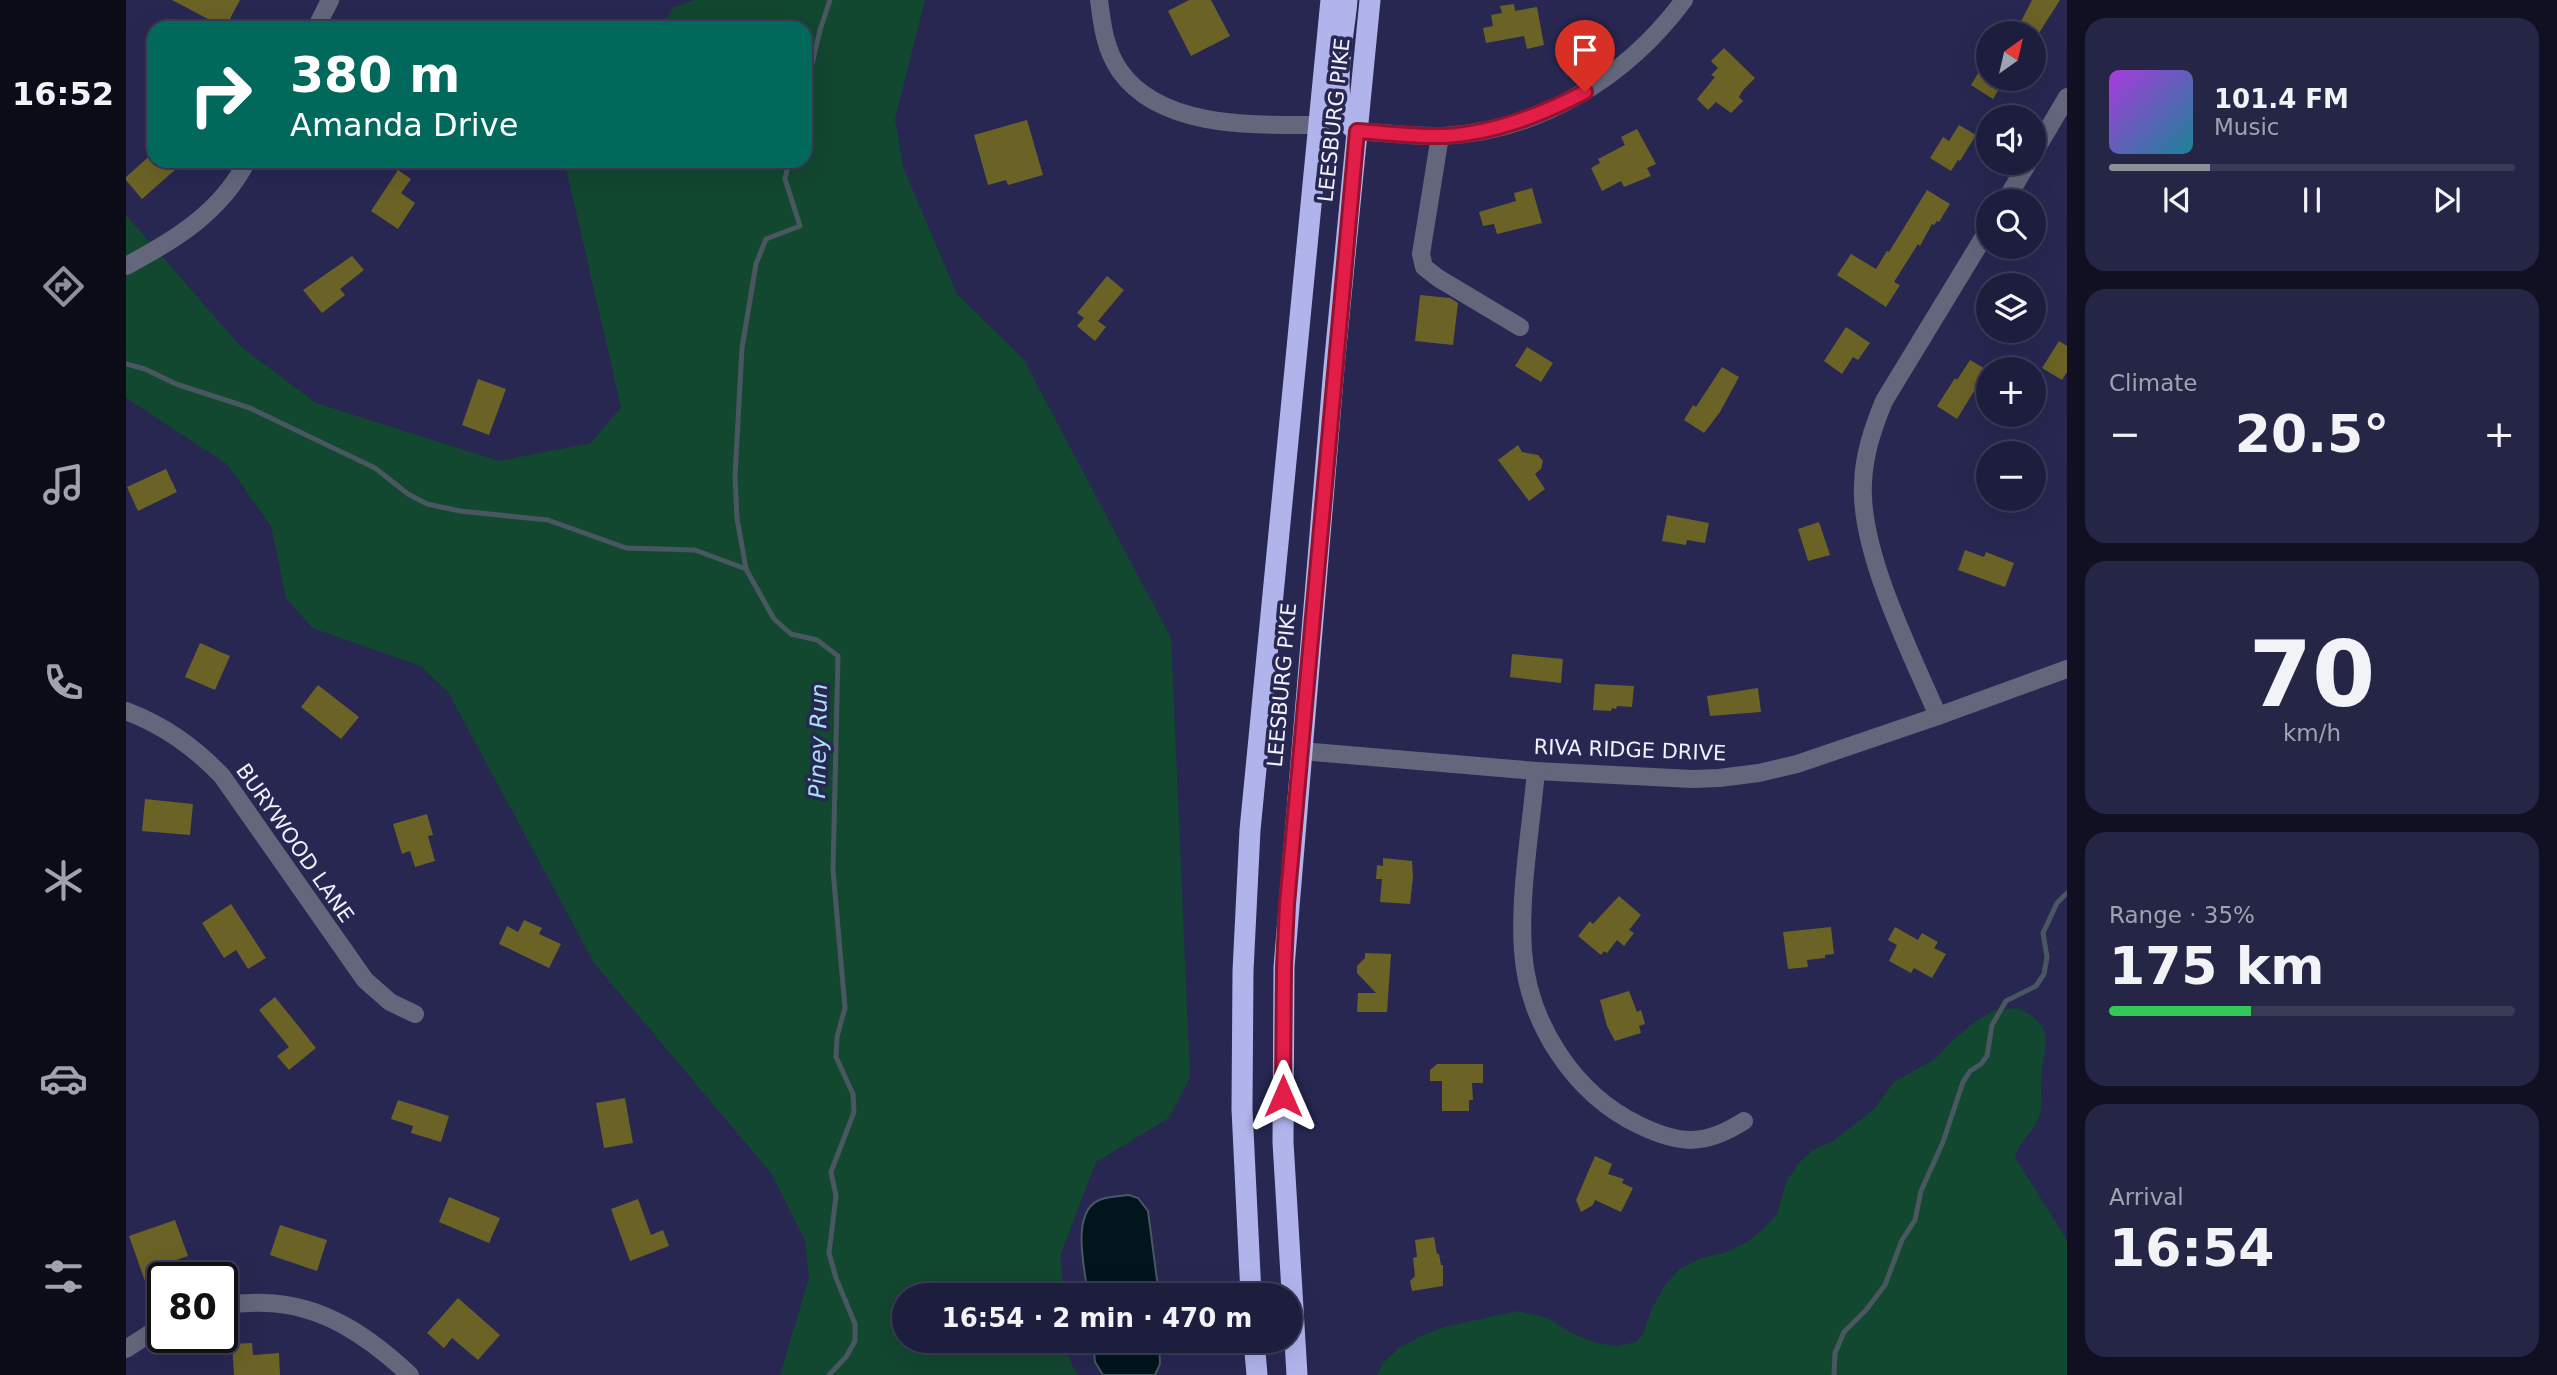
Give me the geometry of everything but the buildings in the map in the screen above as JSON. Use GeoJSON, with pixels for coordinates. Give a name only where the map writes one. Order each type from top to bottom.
{"type":"FeatureCollection","features":[{"type":"Feature","properties":{"kind":"highway","name":"LEESBURG PIKE"},"geometry":{"type":"LineString","coordinates":[[1250,1283],[1242,1109],[1243,971],[1250,830],[1331,0]]}},
{"type":"Feature","properties":{"kind":"highway"},"geometry":{"type":"LineString","coordinates":[[1347,0],[1338,94],[1343,116],[1350,127],[1357,131]]}},
{"type":"Feature","properties":{"kind":"highway","name":"LEESBURG PIKE"},"geometry":{"type":"LineString","coordinates":[[1297,1375],[1283,1142],[1287,904],[1370,0]]}},
{"type":"Feature","properties":{"kind":"highway"},"geometry":{"type":"LineString","coordinates":[[1255,1353],[1257,1375]]}},
{"type":"Feature","properties":{"kind":"street"},"geometry":{"type":"LineString","coordinates":[[320,21],[330,0]]}},
{"type":"Feature","properties":{"kind":"street"},"geometry":{"type":"LineString","coordinates":[[1099,0],[1103,34],[1119,71],[1146,98],[1179,114],[1218,120],[1318,125]]}},
{"type":"Feature","properties":{"kind":"street"},"geometry":{"type":"LineString","coordinates":[[1357,131],[1440,136],[1481,131],[1519,122],[1554,108],[1585,92],[1616,71],[1643,48],[1684,0]]}},
{"type":"Feature","properties":{"kind":"street"},"geometry":{"type":"LineString","coordinates":[[2046,133],[2067,97]]}},
{"type":"Feature","properties":{"kind":"street"},"geometry":{"type":"LineString","coordinates":[[1440,136],[1427,203],[1421,254],[1424,267],[1520,327]]}},
{"type":"Feature","properties":{"kind":"street"},"geometry":{"type":"LineString","coordinates":[[126,266],[179,237],[227,192],[242,168]]}},
{"type":"Feature","properties":{"kind":"street"},"geometry":{"type":"LineString","coordinates":[[1938,716],[1898,624],[1870,543],[1864,514],[1864,466],[1872,428],[1884,401],[1976,250]]}},
{"type":"Feature","properties":{"kind":"street","name":"RIVA RIDGE DRIVE"},"geometry":{"type":"LineString","coordinates":[[1301,751],[1536,771],[1692,779],[1759,773],[1797,764],[2067,669]]}},
{"type":"Feature","properties":{"kind":"street","name":"BURYWOOD LANE"},"geometry":{"type":"LineString","coordinates":[[126,711],[177,736],[222,776],[365,980],[390,1002],[415,1014]]}},
{"type":"Feature","properties":{"kind":"street"},"geometry":{"type":"LineString","coordinates":[[1536,771],[1522,923],[1523,954],[1533,1002],[1550,1040],[1566,1065],[1593,1094],[1631,1122],[1660,1135],[1676,1140],[1695,1141],[1727,1132],[1744,1121]]}},
{"type":"Feature","properties":{"kind":"street"},"geometry":{"type":"LineString","coordinates":[[238,1304],[267,1303],[309,1309],[342,1323],[379,1346],[410,1375]]}},
{"type":"Feature","properties":{"kind":"street"},"geometry":{"type":"LineString","coordinates":[[126,1349],[147,1335]]}},
{"type":"Feature","properties":{"kind":"green space"},"geometry":{"type":"Polygon","coordinates":[[[693,0],[925,0],[895,119],[903,167],[957,294],[1024,360],[1171,638],[1190,1077],[1169,1118],[1096,1162],[1060,1256],[1063,1283],[892,1283],[892,1353],[1069,1353],[1070,1361],[1078,1375],[780,1375],[809,1278],[805,1240],[771,1173],[594,963],[448,692],[421,666],[312,628],[286,598],[271,526],[227,464],[126,398],[126,215],[240,346],[316,403],[499,461],[591,443],[621,407],[566,168],[812,168],[812,21],[665,21],[674,7],[693,0]]]}},
{"type":"Feature","properties":{"kind":"green space"},"geometry":{"type":"Polygon","coordinates":[[[2018,1008],[2038,1022],[2045,1037],[2040,1113],[2015,1157],[2067,1240],[2067,1375],[1377,1375],[1383,1363],[1399,1348],[1421,1336],[1444,1327],[1517,1311],[1548,1318],[1571,1333],[1596,1343],[1616,1346],[1636,1342],[1643,1334],[1651,1310],[1665,1285],[1679,1269],[1701,1258],[1724,1253],[1747,1242],[1762,1230],[1777,1214],[1787,1180],[1813,1150],[1833,1141],[1858,1122],[1874,1109],[1894,1082],[1935,1059],[1976,1021],[1995,1010],[2018,1008]]]}},
{"type":"Feature","properties":{"kind":"water"},"geometry":{"type":"Polygon","coordinates":[[[1129,1195],[1138,1198],[1148,1211],[1157,1283],[1086,1283],[1082,1256],[1082,1227],[1085,1215],[1092,1205],[1112,1197],[1129,1195]]]}},
{"type":"Feature","properties":{"kind":"water"},"geometry":{"type":"Polygon","coordinates":[[[1094,1353],[1160,1353],[1160,1364],[1155,1375],[1103,1375],[1095,1362],[1094,1353]]]}},
{"type":"Feature","properties":{"kind":"waterway","name":"Piney Run"},"geometry":{"type":"LineString","coordinates":[[812,64],[830,0]]}},
{"type":"Feature","properties":{"kind":"waterway","name":"Piney Run"},"geometry":{"type":"LineString","coordinates":[[787,168],[785,179],[800,226],[766,239],[756,264],[742,348],[735,476],[737,518],[746,569],[774,619],[791,634],[817,640],[838,656],[833,870],[845,1008],[837,1037],[836,1057],[853,1094],[854,1112],[831,1172],[836,1196],[829,1253],[855,1324],[855,1341],[846,1357],[829,1375]]}},
{"type":"Feature","properties":{"kind":"waterway"},"geometry":{"type":"LineString","coordinates":[[126,364],[145,369],[176,384],[250,408],[375,468],[408,494],[427,504],[460,511],[548,520],[626,548],[695,550],[746,569]]}},
{"type":"Feature","properties":{"kind":"waterway"},"geometry":{"type":"LineString","coordinates":[[1834,1375],[1835,1353],[1844,1332],[1866,1310],[1885,1285],[1902,1240],[1915,1220],[1921,1191],[1943,1142],[1963,1082],[1970,1071],[1987,1056],[1992,1025],[2006,1001],[2036,986],[2044,974],[2047,957],[2043,933],[2057,903],[2067,893]]}},
{"type":"Feature","properties":{"kind":"route"},"geometry":{"type":"LineString","coordinates":[[1283,1096],[1287,904],[1357,131],[1421,136],[1481,131],[1519,122],[1585,92]]}}]}
